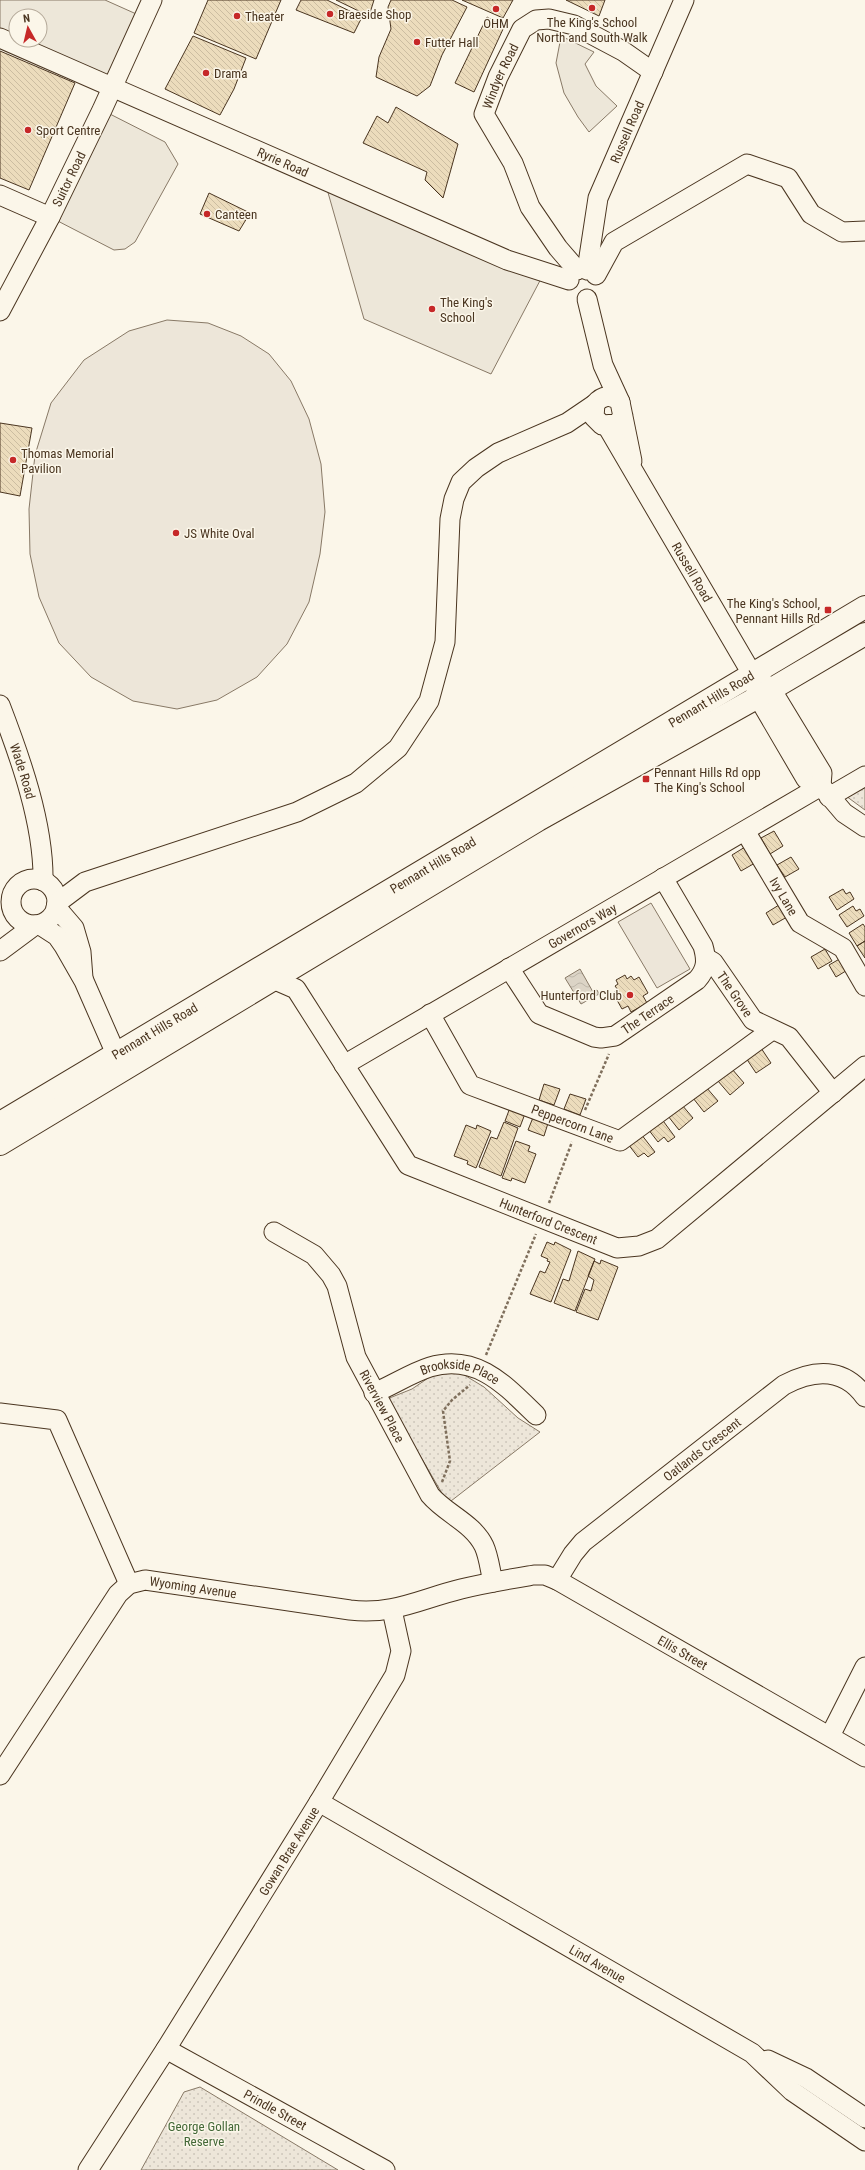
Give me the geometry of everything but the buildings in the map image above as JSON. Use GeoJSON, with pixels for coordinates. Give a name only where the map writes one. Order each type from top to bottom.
{"type":"FeatureCollection","features":[{"type":"Feature","properties":{"kind":"highway","name":"Pennant Hills Road"},"geometry":{"type":"LineString","coordinates":[[0,1123],[865,607]]}},
{"type":"Feature","properties":{"kind":"highway","name":"Pennant Hills Road"},"geometry":{"type":"LineString","coordinates":[[0,1144],[538,820],[764,693],[865,634]]}},
{"type":"Feature","properties":{"kind":"street","name":"Suitor Road"},"geometry":{"type":"LineString","coordinates":[[0,310],[50,217],[112,88],[152,0]]}},
{"type":"Feature","properties":{"kind":"street","name":"Russell Road"},"geometry":{"type":"LineString","coordinates":[[582,274],[598,198],[684,0]]}},
{"type":"Feature","properties":{"kind":"street","name":"Windyer Road"},"geometry":{"type":"LineString","coordinates":[[582,274],[558,248],[530,207],[513,163],[484,114],[498,77],[522,29],[536,20],[549,19],[574,25],[623,51],[653,72]]}},
{"type":"Feature","properties":{"kind":"street","name":"Ryrie Road"},"geometry":{"type":"LineString","coordinates":[[0,38],[508,260],[582,274]]}},
{"type":"Feature","properties":{"kind":"street"},"geometry":{"type":"LineString","coordinates":[[582,274],[599,284],[598,289],[592,297],[587,299],[573,296],[568,287],[614,242],[747,164],[788,178],[811,214],[842,232],[865,231]]}},
{"type":"Feature","properties":{"kind":"street"},"geometry":{"type":"LineString","coordinates":[[0,195],[50,217]]}},
{"type":"Feature","properties":{"kind":"street"},"geometry":{"type":"LineString","coordinates":[[587,299],[603,365],[622,409],[631,447],[633,470]]}},
{"type":"Feature","properties":{"kind":"street"},"geometry":{"type":"LineString","coordinates":[[602,425],[593,414],[598,401],[603,365]]}},
{"type":"Feature","properties":{"kind":"street"},"geometry":{"type":"LineString","coordinates":[[11,891],[32,879],[44,881],[85,882],[297,812],[356,782],[398,748],[430,701],[445,642],[450,519],[454,498],[462,482],[476,468],[498,453],[567,423],[598,401],[612,397],[622,409]]}},
{"type":"Feature","properties":{"kind":"street"},"geometry":{"type":"LineString","coordinates":[[567,423],[602,425],[617,424],[622,409]]}},
{"type":"Feature","properties":{"kind":"street","name":"Russell Road"},"geometry":{"type":"LineString","coordinates":[[602,425],[633,470],[752,674]]}},
{"type":"Feature","properties":{"kind":"street"},"geometry":{"type":"LineString","coordinates":[[752,674],[764,693],[822,772],[825,791],[844,813],[865,827]]}},
{"type":"Feature","properties":{"kind":"street","name":"Wade Road"},"geometry":{"type":"LineString","coordinates":[[0,704],[26,783],[40,839],[44,881]]}},
{"type":"Feature","properties":{"kind":"street","name":"Governors Way"},"geometry":{"type":"LineString","coordinates":[[344,1065],[744,831],[825,791],[865,776]]}},
{"type":"Feature","properties":{"kind":"street","name":"Ivy Lane"},"geometry":{"type":"LineString","coordinates":[[744,831],[800,923],[843,948],[865,986]]}},
{"type":"Feature","properties":{"kind":"street"},"geometry":{"type":"LineString","coordinates":[[40,839],[27,872],[11,891],[11,909],[14,915],[23,923],[37,925],[57,936],[84,981],[116,1054]]}},
{"type":"Feature","properties":{"kind":"street"},"geometry":{"type":"LineString","coordinates":[[663,878],[698,937],[706,958]]}},
{"type":"Feature","properties":{"kind":"street"},"geometry":{"type":"LineString","coordinates":[[44,881],[54,891],[57,905],[74,928],[81,952],[84,981]]}},
{"type":"Feature","properties":{"kind":"street"},"geometry":{"type":"LineString","coordinates":[[0,951],[37,925],[51,918],[57,905],[85,882]]}},
{"type":"Feature","properties":{"kind":"street"},"geometry":{"type":"LineString","coordinates":[[0,941],[14,915]]}},
{"type":"Feature","properties":{"kind":"street","name":"The Terrace"},"geometry":{"type":"LineString","coordinates":[[509,968],[539,1014],[594,1037],[602,1038],[615,1036],[697,980],[705,967],[706,958]]}},
{"type":"Feature","properties":{"kind":"street","name":"The Grove"},"geometry":{"type":"LineString","coordinates":[[706,958],[713,962],[753,1020],[789,1037],[833,1093]]}},
{"type":"Feature","properties":{"kind":"street","name":"Hunterford Crescent"},"geometry":{"type":"LineString","coordinates":[[273,979],[296,989],[408,1165],[617,1248],[639,1246],[657,1239],[865,1066]]}},
{"type":"Feature","properties":{"kind":"street","name":"Peppercorn Lane"},"geometry":{"type":"LineString","coordinates":[[430,1014],[470,1085],[620,1141],[772,1030]]}},
{"type":"Feature","properties":{"kind":"street","name":"Riverview Place"},"geometry":{"type":"LineString","coordinates":[[274,1232],[314,1255],[332,1275],[342,1300],[353,1349],[374,1393],[430,1495],[439,1506],[463,1522],[479,1537],[484,1547],[493,1582]]}},
{"type":"Feature","properties":{"kind":"street","name":"Brookside Place"},"geometry":{"type":"LineString","coordinates":[[374,1393],[431,1367],[453,1364],[480,1369],[490,1374],[536,1415]]}},
{"type":"Feature","properties":{"kind":"street","name":"Oatlands Crescent"},"geometry":{"type":"LineString","coordinates":[[557,1580],[573,1554],[583,1542],[784,1385],[808,1375],[834,1374],[847,1379],[859,1388],[865,1397]]}},
{"type":"Feature","properties":{"kind":"street"},"geometry":{"type":"LineString","coordinates":[[0,1413],[57,1420],[129,1584],[112,1601],[0,1775]]}},
{"type":"Feature","properties":{"kind":"street","name":"Ellis Street"},"geometry":{"type":"LineString","coordinates":[[493,1582],[540,1574],[557,1580],[865,1757]]}},
{"type":"Feature","properties":{"kind":"street","name":"Wyoming Avenue"},"geometry":{"type":"LineString","coordinates":[[129,1584],[145,1580],[155,1580],[357,1611],[392,1610]]}},
{"type":"Feature","properties":{"kind":"street"},"geometry":{"type":"LineString","coordinates":[[392,1610],[442,1594],[493,1582]]}},
{"type":"Feature","properties":{"kind":"street","name":"Gowan Brae Avenue"},"geometry":{"type":"LineString","coordinates":[[88,2170],[166,2049],[319,1802],[395,1675],[400,1650],[392,1610]]}},
{"type":"Feature","properties":{"kind":"street"},"geometry":{"type":"LineString","coordinates":[[830,1736],[865,1667]]}},
{"type":"Feature","properties":{"kind":"street","name":"Lind Avenue"},"geometry":{"type":"LineString","coordinates":[[319,1802],[752,2053],[792,2091],[865,2141]]}},
{"type":"Feature","properties":{"kind":"street","name":"Prindle Street"},"geometry":{"type":"LineString","coordinates":[[166,2049],[385,2170]]}},
{"type":"Feature","properties":{"kind":"street"},"geometry":{"type":"LineString","coordinates":[[752,2053],[806,2078],[865,2118]]}},
{"type":"Feature","properties":{"kind":"path"},"geometry":{"type":"LineString","coordinates":[[439,1489],[450,1461],[443,1411],[452,1400],[473,1382],[480,1369]]}},
{"type":"Feature","properties":{"kind":"green space","name":"JS White Oval"},"geometry":{"type":"Polygon","coordinates":[[[167,320],[208,323],[241,336],[269,354],[291,381],[309,419],[321,464],[325,512],[320,554],[309,602],[287,644],[257,677],[217,700],[177,709],[133,701],[91,677],[59,643],[39,597],[30,554],[29,509],[35,455],[51,403],[84,360],[129,331],[167,320]]]}},
{"type":"Feature","properties":{"kind":"green space"},"geometry":{"type":"Polygon","coordinates":[[[865,785],[865,810],[846,796],[865,785]]]}},
{"type":"Feature","properties":{"kind":"green space"},"geometry":{"type":"Polygon","coordinates":[[[651,903],[690,969],[657,988],[618,922],[651,903]]]}},
{"type":"Feature","properties":{"kind":"green space"},"geometry":{"type":"Polygon","coordinates":[[[437,1372],[461,1373],[484,1387],[518,1418],[540,1432],[451,1501],[443,1495],[387,1399],[412,1389],[437,1372]]]}},
{"type":"Feature","properties":{"kind":"green space","name":"George Gollan Reserve"},"geometry":{"type":"Polygon","coordinates":[[[200,2087],[338,2170],[141,2170],[184,2092],[200,2087]]]}},
{"type":"Feature","properties":{"kind":"shaded area"},"geometry":{"type":"Polygon","coordinates":[[[0,0],[105,0],[143,17],[111,88],[22,48],[48,48],[48,8],[8,8],[8,42],[0,38],[0,0]]]}},
{"type":"Feature","properties":{"kind":"shaded area"},"geometry":{"type":"Polygon","coordinates":[[[563,37],[594,52],[585,64],[596,86],[617,106],[589,132],[564,93],[556,63],[560,42],[563,37]]]}},
{"type":"Feature","properties":{"kind":"shaded area"},"geometry":{"type":"Polygon","coordinates":[[[102,110],[165,142],[178,164],[135,242],[125,249],[114,250],[50,217],[102,110]]]}},
{"type":"Feature","properties":{"kind":"shaded area"},"geometry":{"type":"Polygon","coordinates":[[[325,182],[544,273],[491,374],[364,319],[325,182]]]}},
{"type":"Feature","properties":{"kind":"water"},"geometry":{"type":"Polygon","coordinates":[[[580,969],[593,992],[597,990],[599,994],[581,1004],[565,978],[580,969]]]}},
{"type":"Feature","properties":{"kind":"place","name":"The King's School North and South Walk"},"geometry":{"type":"Point","coordinates":[592,8]}},
{"type":"Feature","properties":{"kind":"place","name":"OHM"},"geometry":{"type":"Point","coordinates":[496,9]}},
{"type":"Feature","properties":{"kind":"place","name":"Braeside Shop"},"geometry":{"type":"Point","coordinates":[330,14]}},
{"type":"Feature","properties":{"kind":"place","name":"Theater"},"geometry":{"type":"Point","coordinates":[237,16]}},
{"type":"Feature","properties":{"kind":"place","name":"Futter Hall"},"geometry":{"type":"Point","coordinates":[417,42]}},
{"type":"Feature","properties":{"kind":"place","name":"Drama"},"geometry":{"type":"Point","coordinates":[206,73]}},
{"type":"Feature","properties":{"kind":"place","name":"Sport Centre"},"geometry":{"type":"Point","coordinates":[28,130]}},
{"type":"Feature","properties":{"kind":"place","name":"Canteen"},"geometry":{"type":"Point","coordinates":[207,214]}},
{"type":"Feature","properties":{"kind":"place","name":"The King's School"},"geometry":{"type":"Point","coordinates":[432,309]}},
{"type":"Feature","properties":{"kind":"place","name":"Thomas Memorial Pavilion"},"geometry":{"type":"Point","coordinates":[13,460]}},
{"type":"Feature","properties":{"kind":"place","name":"JS White Oval"},"geometry":{"type":"Point","coordinates":[176,533]}},
{"type":"Feature","properties":{"kind":"place","name":"The King's School, Pennant Hills Rd"},"geometry":{"type":"Point","coordinates":[828,610]}},
{"type":"Feature","properties":{"kind":"place","name":"Pennant Hills Rd opp The King's School"},"geometry":{"type":"Point","coordinates":[646,779]}},
{"type":"Feature","properties":{"kind":"place","name":"Hunterford Club"},"geometry":{"type":"Point","coordinates":[630,995]}}]}
